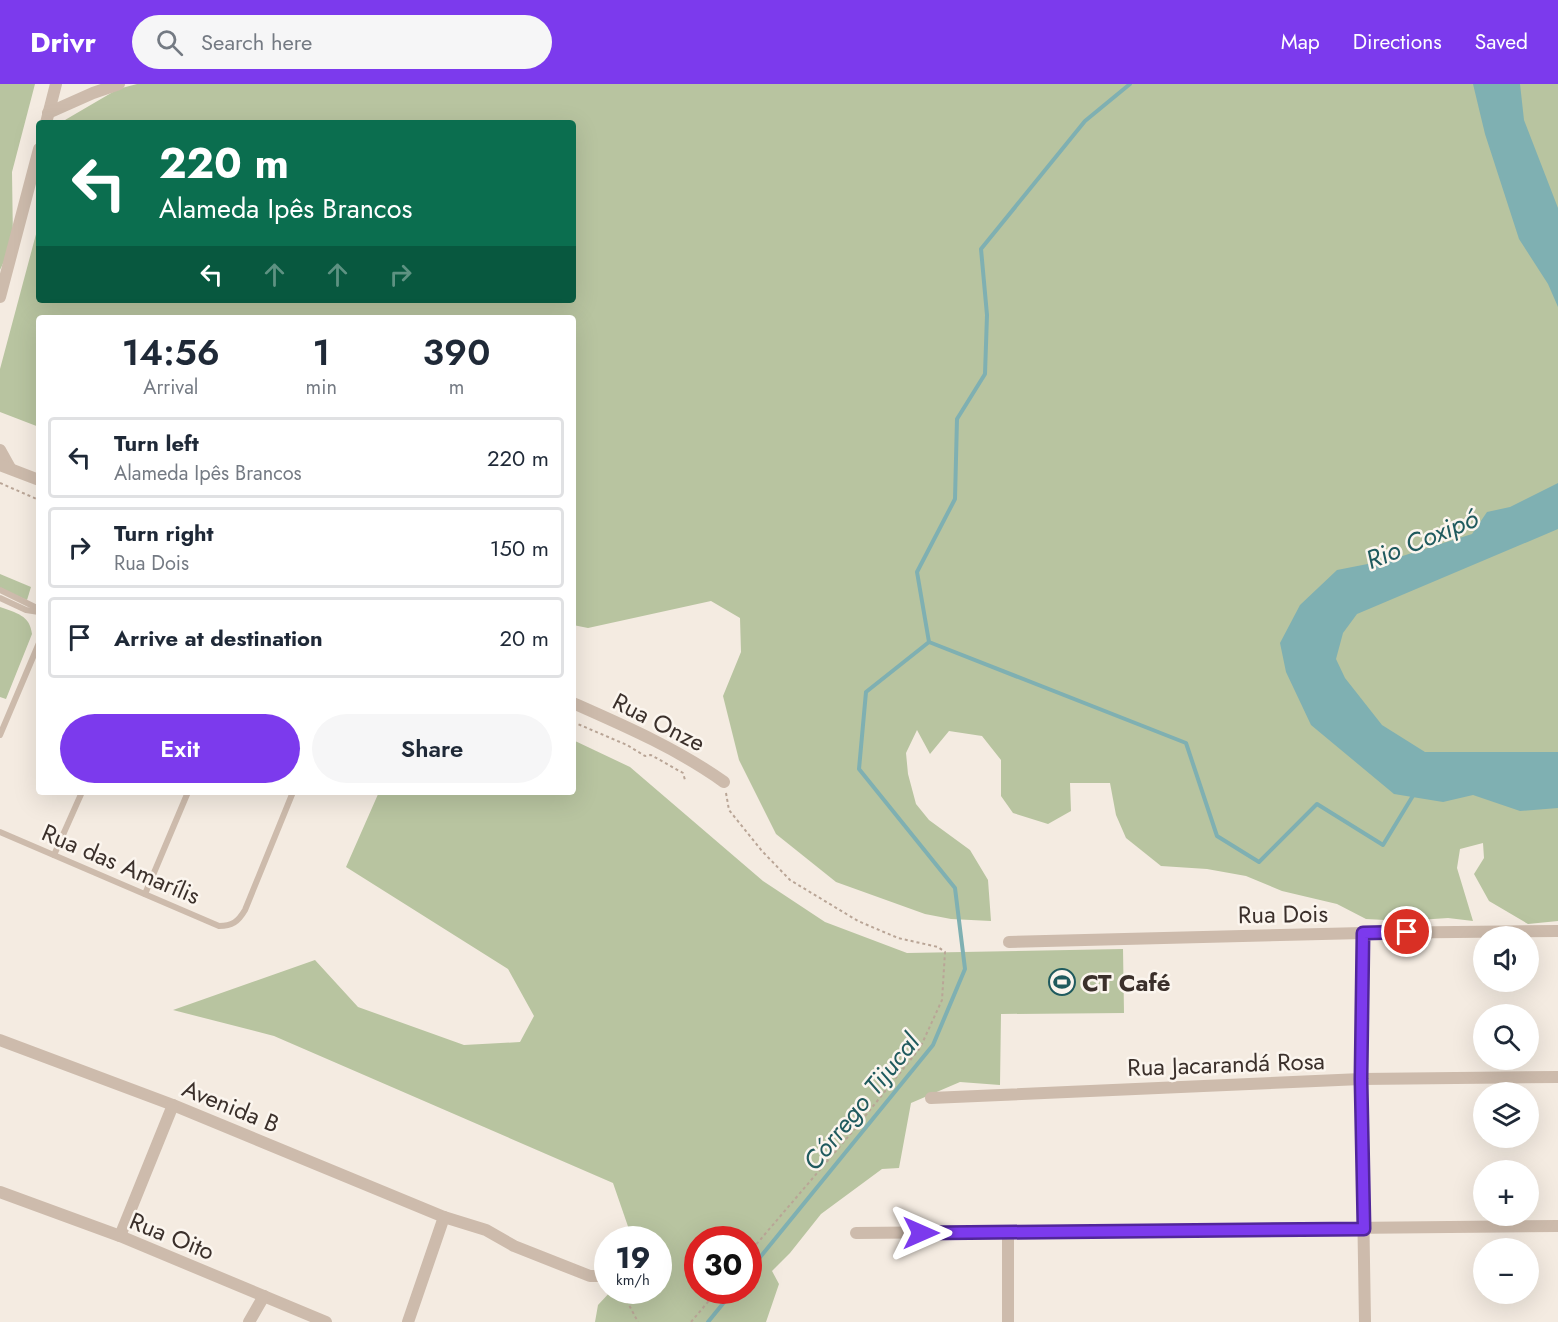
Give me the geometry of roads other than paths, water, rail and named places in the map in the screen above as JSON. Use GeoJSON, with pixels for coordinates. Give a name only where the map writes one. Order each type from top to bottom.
{"type":"FeatureCollection","features":[{"type":"Feature","properties":{"kind":"street"},"geometry":{"type":"LineString","coordinates":[[47,118],[56,84]]}},
{"type":"Feature","properties":{"kind":"street"},"geometry":{"type":"LineString","coordinates":[[47,118],[93,93],[119,84]]}},
{"type":"Feature","properties":{"kind":"street"},"geometry":{"type":"LineString","coordinates":[[0,297],[36,160]]}},
{"type":"Feature","properties":{"kind":"street"},"geometry":{"type":"LineString","coordinates":[[0,450],[5,466],[36,479]]}},
{"type":"Feature","properties":{"kind":"street","name":"Rua Onze"},"geometry":{"type":"LineString","coordinates":[[576,705],[671,748],[724,782]]}},
{"type":"Feature","properties":{"kind":"street","name":"Rua Dois"},"geometry":{"type":"LineString","coordinates":[[1009,942],[1363,933],[1558,931]]}},
{"type":"Feature","properties":{"kind":"street"},"geometry":{"type":"LineString","coordinates":[[1363,933],[1361,1079],[1365,1322]]}},
{"type":"Feature","properties":{"kind":"street","name":"Avenida B"},"geometry":{"type":"LineString","coordinates":[[0,1040],[173,1105],[444,1217],[486,1230],[514,1246],[594,1276]]}},
{"type":"Feature","properties":{"kind":"street","name":"Rua Jacarandá Rosa"},"geometry":{"type":"LineString","coordinates":[[931,1098],[1361,1079],[1558,1077]]}},
{"type":"Feature","properties":{"kind":"street"},"geometry":{"type":"LineString","coordinates":[[120,1236],[173,1105]]}},
{"type":"Feature","properties":{"kind":"street","name":"Rua Oito"},"geometry":{"type":"LineString","coordinates":[[0,1192],[120,1236],[326,1322]]}},
{"type":"Feature","properties":{"kind":"street"},"geometry":{"type":"LineString","coordinates":[[408,1322],[444,1217]]}},
{"type":"Feature","properties":{"kind":"street"},"geometry":{"type":"LineString","coordinates":[[856,1233],[1558,1226]]}},
{"type":"Feature","properties":{"kind":"street"},"geometry":{"type":"LineString","coordinates":[[1008,1232],[1008,1322]]}},
{"type":"Feature","properties":{"kind":"street"},"geometry":{"type":"LineString","coordinates":[[249,1322],[264,1296]]}},
{"type":"Feature","properties":{"kind":"lane"},"geometry":{"type":"LineString","coordinates":[[0,590],[36,609]]}},
{"type":"Feature","properties":{"kind":"lane"},"geometry":{"type":"LineString","coordinates":[[0,598],[26,610],[36,611]]}},
{"type":"Feature","properties":{"kind":"lane"},"geometry":{"type":"LineString","coordinates":[[0,735],[36,650]]}},
{"type":"Feature","properties":{"kind":"lane"},"geometry":{"type":"LineString","coordinates":[[54,855],[80,795]]}},
{"type":"Feature","properties":{"kind":"lane"},"geometry":{"type":"LineString","coordinates":[[145,894],[187,795]]}},
{"type":"Feature","properties":{"kind":"lane","name":"Rua das Amarílis"},"geometry":{"type":"LineString","coordinates":[[0,832],[219,926],[228,926],[235,923],[244,910],[292,795]]}},
{"type":"Feature","properties":{"kind":"water"},"geometry":{"type":"Polygon","coordinates":[[[1473,84],[1520,84],[1524,120],[1558,208],[1558,307],[1548,284],[1519,239],[1485,134],[1473,84]]]}},
{"type":"Feature","properties":{"kind":"water","name":"Rio Coxipó"},"geometry":{"type":"Polygon","coordinates":[[[1558,483],[1558,529],[1357,614],[1343,633],[1336,659],[1345,678],[1382,725],[1425,752],[1558,752],[1558,808],[1520,811],[1473,795],[1443,802],[1394,794],[1311,725],[1286,672],[1280,643],[1300,605],[1337,570],[1393,559],[1472,534],[1487,512],[1510,507],[1558,483]]]}},
{"type":"Feature","properties":{"kind":"waterway","name":"Córrego Tijucal"},"geometry":{"type":"LineString","coordinates":[[762,1255],[933,1045],[965,969],[955,888],[859,769],[866,692],[929,642],[917,572],[955,499],[957,419],[985,374],[987,315],[981,249],[1085,121],[1130,84]]}},
{"type":"Feature","properties":{"kind":"waterway","name":"Córrego Tijucal"},"geometry":{"type":"LineString","coordinates":[[929,642],[1186,743],[1217,836],[1259,862],[1317,804],[1383,845],[1414,794]]}},
{"type":"Feature","properties":{"kind":"waterway","name":"Córrego Tijucal"},"geometry":{"type":"LineString","coordinates":[[708,1322],[723,1304]]}},
{"type":"Feature","properties":{"kind":"place","name":"CT Café"},"geometry":{"type":"Point","coordinates":[1062,982]}}]}
